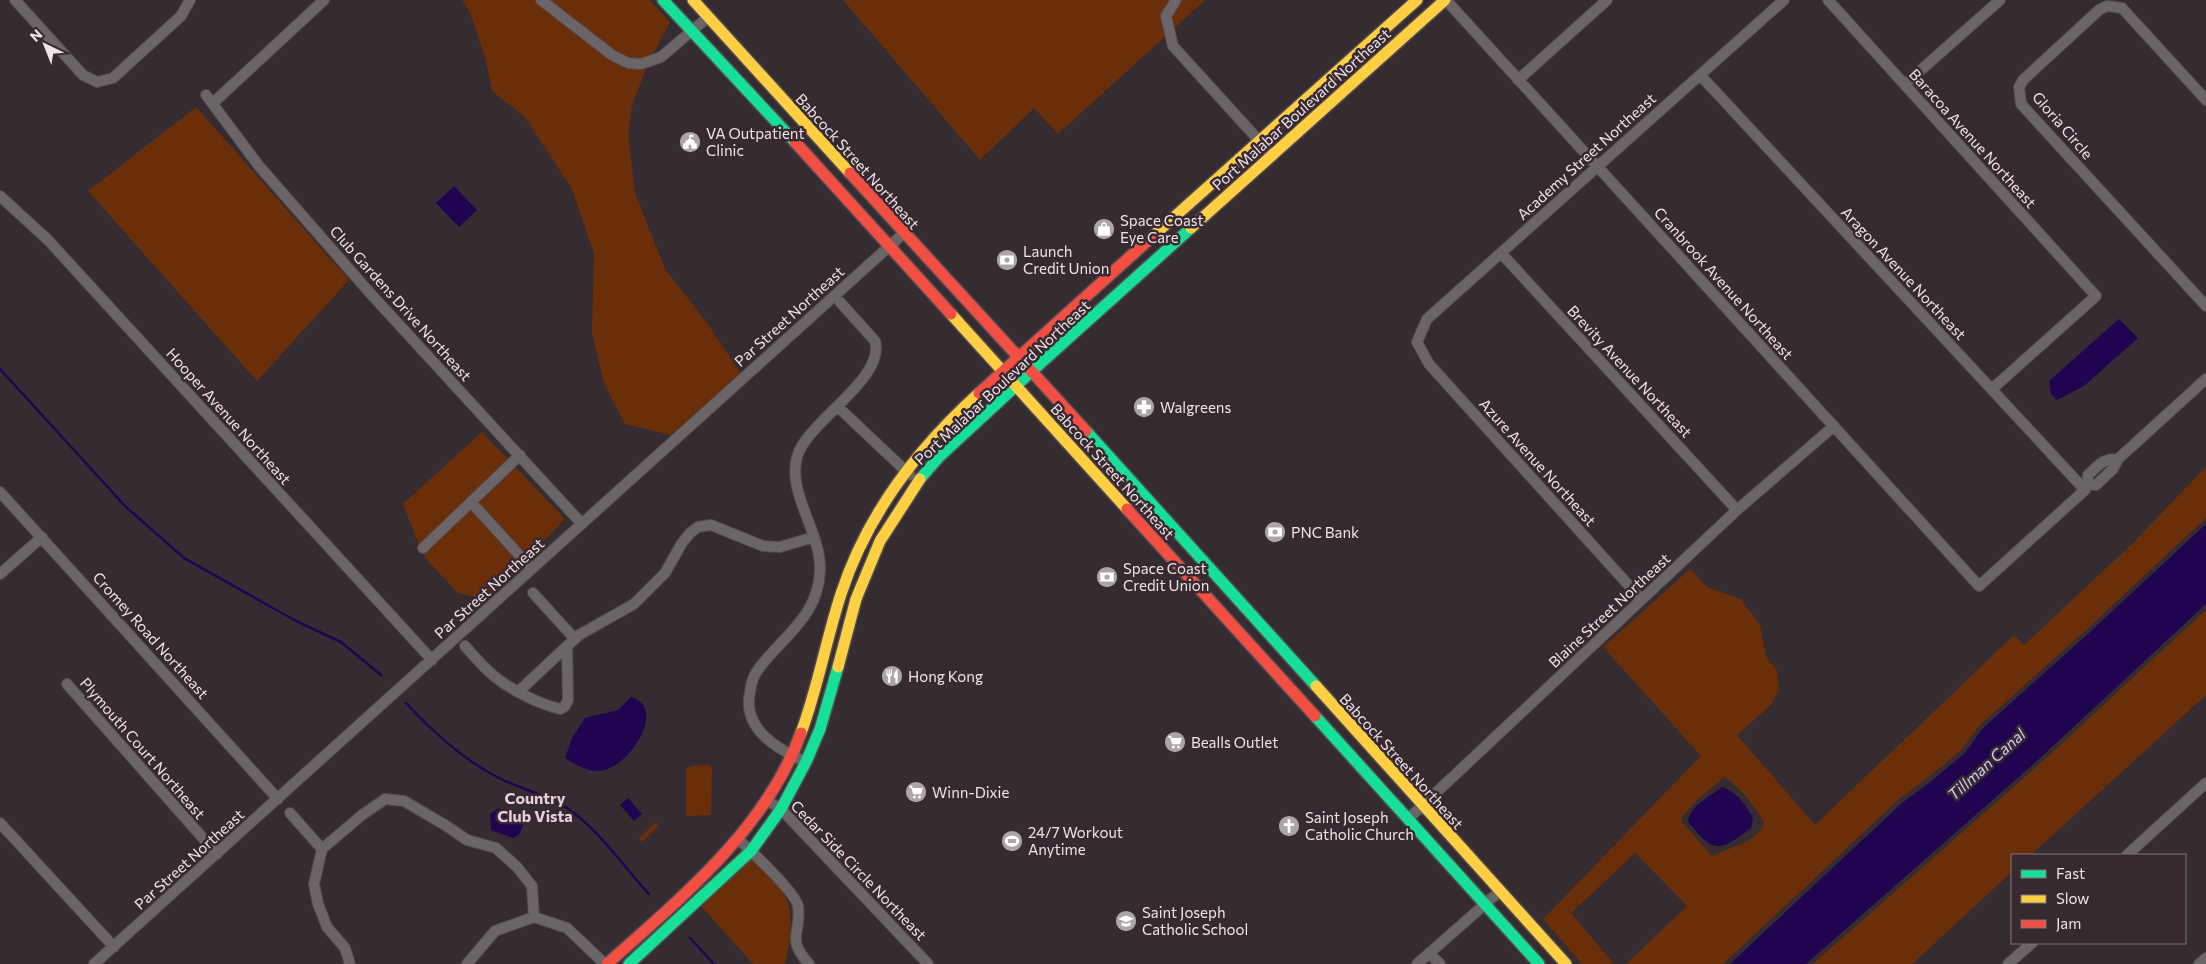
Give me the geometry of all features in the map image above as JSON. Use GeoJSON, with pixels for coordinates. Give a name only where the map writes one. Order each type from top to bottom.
{"type":"FeatureCollection","features":[{"type":"Feature","properties":{"kind":"main road","name":"Babcock Street Northeast"},"geometry":{"type":"LineString","coordinates":[[663,0],[890,246],[1539,964]]}},
{"type":"Feature","properties":{"kind":"main road","name":"Babcock Street Northeast"},"geometry":{"type":"LineString","coordinates":[[693,0],[1032,371],[1566,964]]}},
{"type":"Feature","properties":{"kind":"main road","name":"Port Malabar Boulevard Northeast"},"geometry":{"type":"LineString","coordinates":[[606,964],[715,866],[738,839],[766,800],[792,755],[806,722],[818,687],[842,592],[867,534],[905,471],[946,423],[1417,0]]}},
{"type":"Feature","properties":{"kind":"main road","name":"Port Malabar Boulevard Northeast"},"geometry":{"type":"LineString","coordinates":[[629,964],[751,851],[781,809],[806,762],[820,729],[831,695],[856,598],[880,541],[900,506],[939,457],[1032,371],[1446,0]]}},
{"type":"Feature","properties":{"kind":"street"},"geometry":{"type":"LineString","coordinates":[[15,0],[84,75],[97,82],[113,78],[181,16],[190,0]]}},
{"type":"Feature","properties":{"kind":"street"},"geometry":{"type":"LineString","coordinates":[[213,103],[324,0]]}},
{"type":"Feature","properties":{"kind":"street"},"geometry":{"type":"LineString","coordinates":[[542,0],[612,56],[628,63],[641,64],[661,57],[708,17]]}},
{"type":"Feature","properties":{"kind":"street"},"geometry":{"type":"LineString","coordinates":[[1176,0],[1166,16],[1173,46],[1273,156]]}},
{"type":"Feature","properties":{"kind":"street","name":"Cranbrook Avenue Northeast"},"geometry":{"type":"LineString","coordinates":[[1446,0],[1979,586],[2087,487]]}},
{"type":"Feature","properties":{"kind":"street"},"geometry":{"type":"LineString","coordinates":[[1518,80],[1607,0]]}},
{"type":"Feature","properties":{"kind":"street","name":"Academy Street Northeast"},"geometry":{"type":"LineString","coordinates":[[1418,342],[1427,319],[1784,0]]}},
{"type":"Feature","properties":{"kind":"street","name":"Baracoa Avenue Northeast"},"geometry":{"type":"LineString","coordinates":[[1828,0],[2096,296],[1992,389]]}},
{"type":"Feature","properties":{"kind":"street"},"geometry":{"type":"LineString","coordinates":[[1905,84],[2000,0]]}},
{"type":"Feature","properties":{"kind":"street","name":"Gloria Circle"},"geometry":{"type":"LineString","coordinates":[[2206,100],[2122,8],[2114,6],[2099,10],[2023,80],[2019,88],[2021,104],[2206,306]]}},
{"type":"Feature","properties":{"kind":"street","name":"Aragon Avenue Northeast"},"geometry":{"type":"LineString","coordinates":[[1701,76],[1992,389],[2087,487]]}},
{"type":"Feature","properties":{"kind":"street","name":"Club Gardens Drive Northeast"},"geometry":{"type":"LineString","coordinates":[[206,95],[259,166],[357,278],[582,524]]}},
{"type":"Feature","properties":{"kind":"street","name":"Hooper Avenue Northeast"},"geometry":{"type":"LineString","coordinates":[[0,196],[48,240],[432,660]]}},
{"type":"Feature","properties":{"kind":"street","name":"Par Street Northeast"},"geometry":{"type":"LineString","coordinates":[[94,964],[904,233]]}},
{"type":"Feature","properties":{"kind":"street","name":"Brevity Avenue Northeast"},"geometry":{"type":"LineString","coordinates":[[1500,253],[1737,510]]}},
{"type":"Feature","properties":{"kind":"street"},"geometry":{"type":"LineString","coordinates":[[806,762],[763,736],[753,723],[748,710],[748,698],[752,680],[757,670],[800,624],[814,601],[820,571],[814,537],[796,480],[797,456],[814,431],[838,407],[869,370],[878,349],[875,341],[840,302]]}},
{"type":"Feature","properties":{"kind":"street","name":"Azure Avenue Northeast"},"geometry":{"type":"LineString","coordinates":[[1418,342],[1429,364],[1641,599]]}},
{"type":"Feature","properties":{"kind":"street"},"geometry":{"type":"LineString","coordinates":[[2087,487],[2088,474],[2106,459],[2118,459],[2206,379]]}},
{"type":"Feature","properties":{"kind":"street"},"geometry":{"type":"LineString","coordinates":[[838,407],[918,482]]}},
{"type":"Feature","properties":{"kind":"street","name":"Blaine Street Northeast"},"geometry":{"type":"LineString","coordinates":[[1408,819],[1737,510],[1834,426]]}},
{"type":"Feature","properties":{"kind":"street"},"geometry":{"type":"LineString","coordinates":[[423,548],[520,455]]}},
{"type":"Feature","properties":{"kind":"street","name":"Cromey Road Northeast"},"geometry":{"type":"LineString","coordinates":[[0,492],[278,799]]}},
{"type":"Feature","properties":{"kind":"street"},"geometry":{"type":"LineString","coordinates":[[471,502],[532,569]]}},
{"type":"Feature","properties":{"kind":"street"},"geometry":{"type":"LineString","coordinates":[[519,691],[571,642],[634,604],[665,573],[690,533],[702,525],[711,525],[763,546],[780,546],[814,537]]}},
{"type":"Feature","properties":{"kind":"street"},"geometry":{"type":"LineString","coordinates":[[0,574],[42,537]]}},
{"type":"Feature","properties":{"kind":"street"},"geometry":{"type":"LineString","coordinates":[[464,646],[495,677],[551,707],[560,709],[565,706],[568,700],[571,642],[533,593]]}},
{"type":"Feature","properties":{"kind":"street","name":"Plymouth Court Northeast"},"geometry":{"type":"LineString","coordinates":[[67,684],[217,854]]}},
{"type":"Feature","properties":{"kind":"street"},"geometry":{"type":"LineString","coordinates":[[2128,854],[2206,783]]}},
{"type":"Feature","properties":{"kind":"street"},"geometry":{"type":"LineString","coordinates":[[350,964],[345,948],[327,927],[318,904],[314,884],[322,849],[362,815],[385,799],[404,801],[467,840],[496,848],[517,867],[532,886],[534,917]]}},
{"type":"Feature","properties":{"kind":"street","name":"Cedar Side Circle Northeast"},"geometry":{"type":"LineString","coordinates":[[766,800],[781,809],[928,964]]}},
{"type":"Feature","properties":{"kind":"street"},"geometry":{"type":"LineString","coordinates":[[290,813],[322,849]]}},
{"type":"Feature","properties":{"kind":"street"},"geometry":{"type":"LineString","coordinates":[[0,823],[114,947]]}},
{"type":"Feature","properties":{"kind":"street"},"geometry":{"type":"LineString","coordinates":[[738,839],[792,895],[798,905],[797,949],[809,964]]}},
{"type":"Feature","properties":{"kind":"street"},"geometry":{"type":"LineString","coordinates":[[1417,964],[1500,891]]}},
{"type":"Feature","properties":{"kind":"street"},"geometry":{"type":"LineString","coordinates":[[468,964],[495,931],[534,917],[567,928],[606,964]]}},
{"type":"Feature","properties":{"kind":"street"},"geometry":{"type":"LineString","coordinates":[[2008,964],[2031,944]]}},
{"type":"Feature","properties":{"kind":"street"},"geometry":{"type":"LineString","coordinates":[[1429,952],[1440,964]]}},
{"type":"Feature","properties":{"kind":"street"},"geometry":{"type":"LineString","coordinates":[[2199,964],[2206,958]]}},
{"type":"Feature","properties":{"kind":"shaded area"},"geometry":{"type":"Polygon","coordinates":[[[462,0],[650,0],[670,22],[647,66],[632,105],[628,135],[635,193],[665,269],[707,323],[741,374],[671,435],[625,424],[604,384],[592,333],[594,253],[572,189],[525,117],[492,91],[485,57],[470,12],[462,0]]]}},
{"type":"Feature","properties":{"kind":"shaded area"},"geometry":{"type":"Polygon","coordinates":[[[843,0],[1205,0],[1058,134],[1034,108],[980,160],[843,0]]]}},
{"type":"Feature","properties":{"kind":"shaded area"},"geometry":{"type":"Polygon","coordinates":[[[196,107],[349,280],[257,381],[88,191],[196,107]]]}},
{"type":"Feature","properties":{"kind":"shaded area"},"geometry":{"type":"Polygon","coordinates":[[[482,432],[565,519],[488,600],[458,593],[427,560],[420,548],[403,504],[482,432]]]}},
{"type":"Feature","properties":{"kind":"shaded area"},"geometry":{"type":"Polygon","coordinates":[[[2206,467],[2206,518],[1980,725],[1961,750],[1899,799],[1723,964],[1626,964],[1687,906],[1635,853],[1571,913],[1614,964],[1582,964],[1543,919],[1701,756],[1603,647],[1690,569],[1707,587],[1741,599],[1760,625],[1766,657],[1776,669],[1779,689],[1771,705],[1737,735],[1815,825],[2014,635],[2024,645],[2132,544],[2206,467]],[[1724,777],[1697,800],[1681,818],[1682,822],[1712,856],[1748,841],[1760,831],[1764,824],[1753,805],[1724,777]]]}},
{"type":"Feature","properties":{"kind":"shaded area"},"geometry":{"type":"Polygon","coordinates":[[[2206,610],[2206,695],[2032,854],[2011,854],[2011,873],[1912,964],[1813,964],[2042,762],[2206,610]]]}},
{"type":"Feature","properties":{"kind":"shaded area"},"geometry":{"type":"Polygon","coordinates":[[[710,765],[712,768],[711,815],[686,816],[686,770],[690,766],[710,765]]]}},
{"type":"Feature","properties":{"kind":"shaded area"},"geometry":{"type":"Polygon","coordinates":[[[656,822],[659,826],[642,842],[639,838],[656,822]]]}},
{"type":"Feature","properties":{"kind":"shaded area"},"geometry":{"type":"Polygon","coordinates":[[[752,858],[777,884],[784,894],[790,910],[790,929],[785,964],[753,964],[701,906],[752,858]]]}},
{"type":"Feature","properties":{"kind":"water"},"geometry":{"type":"Polygon","coordinates":[[[454,186],[477,210],[459,227],[436,203],[454,186]]]}},
{"type":"Feature","properties":{"kind":"water"},"geometry":{"type":"Polygon","coordinates":[[[2119,319],[2138,338],[2084,386],[2057,400],[2051,394],[2049,381],[2119,319]]]}},
{"type":"Feature","properties":{"kind":"water","name":"Tillman Canal"},"geometry":{"type":"Polygon","coordinates":[[[2206,524],[2206,604],[2039,759],[1806,964],[1730,964],[1902,803],[1964,754],[1983,728],[2206,524]]]}},
{"type":"Feature","properties":{"kind":"water"},"geometry":{"type":"Polygon","coordinates":[[[631,697],[642,703],[646,713],[645,725],[640,738],[621,761],[609,769],[593,771],[576,765],[565,758],[572,738],[585,718],[618,710],[631,697]]]}},
{"type":"Feature","properties":{"kind":"water"},"geometry":{"type":"Polygon","coordinates":[[[1722,787],[1740,799],[1753,818],[1751,828],[1731,842],[1717,846],[1704,840],[1688,822],[1696,806],[1722,787]]]}},
{"type":"Feature","properties":{"kind":"water"},"geometry":{"type":"Polygon","coordinates":[[[628,798],[642,814],[634,821],[620,805],[628,798]]]}},
{"type":"Feature","properties":{"kind":"water"},"geometry":{"type":"Polygon","coordinates":[[[499,808],[513,813],[522,820],[524,823],[519,835],[513,838],[491,830],[490,814],[499,808]]]}},
{"type":"Feature","properties":{"kind":"waterway"},"geometry":{"type":"LineString","coordinates":[[0,369],[126,507],[184,558],[296,621],[341,642],[381,675]]}},
{"type":"Feature","properties":{"kind":"waterway"},"geometry":{"type":"LineString","coordinates":[[406,703],[437,734],[484,770],[559,803],[578,816],[600,837],[649,894]]}},
{"type":"Feature","properties":{"kind":"waterway"},"geometry":{"type":"LineString","coordinates":[[690,938],[714,964]]}},
{"type":"Feature","properties":{"kind":"traffic: fast"},"geometry":{"type":"LineString","coordinates":[[663,0],[795,142]]}},
{"type":"Feature","properties":{"kind":"traffic: fast"},"geometry":{"type":"LineString","coordinates":[[920,479],[939,457],[1191,228]]}},
{"type":"Feature","properties":{"kind":"traffic: fast"},"geometry":{"type":"LineString","coordinates":[[1086,431],[1316,686]]}},
{"type":"Feature","properties":{"kind":"traffic: fast"},"geometry":{"type":"LineString","coordinates":[[629,964],[751,851],[781,809],[806,762],[820,729],[838,667]]}},
{"type":"Feature","properties":{"kind":"traffic: fast"},"geometry":{"type":"LineString","coordinates":[[1315,716],[1539,964]]}},
{"type":"Feature","properties":{"kind":"traffic: slow"},"geometry":{"type":"LineString","coordinates":[[693,0],[850,173]]}},
{"type":"Feature","properties":{"kind":"traffic: slow"},"geometry":{"type":"LineString","coordinates":[[1153,236],[1417,0]]}},
{"type":"Feature","properties":{"kind":"traffic: slow"},"geometry":{"type":"LineString","coordinates":[[1191,228],[1445,0]]}},
{"type":"Feature","properties":{"kind":"traffic: slow"},"geometry":{"type":"LineString","coordinates":[[951,314],[1127,509]]}},
{"type":"Feature","properties":{"kind":"traffic: slow"},"geometry":{"type":"LineString","coordinates":[[801,733],[841,594],[865,537],[896,484],[935,437],[979,393]]}},
{"type":"Feature","properties":{"kind":"traffic: slow"},"geometry":{"type":"LineString","coordinates":[[838,667],[856,599],[880,541],[920,479]]}},
{"type":"Feature","properties":{"kind":"traffic: slow"},"geometry":{"type":"LineString","coordinates":[[1316,686],[1566,964]]}},
{"type":"Feature","properties":{"kind":"traffic: jam"},"geometry":{"type":"LineString","coordinates":[[795,142],[951,314]]}},
{"type":"Feature","properties":{"kind":"traffic: jam"},"geometry":{"type":"LineString","coordinates":[[850,173],[1086,431]]}},
{"type":"Feature","properties":{"kind":"traffic: jam"},"geometry":{"type":"LineString","coordinates":[[979,393],[1153,236]]}},
{"type":"Feature","properties":{"kind":"traffic: jam"},"geometry":{"type":"LineString","coordinates":[[1127,509],[1315,716]]}},
{"type":"Feature","properties":{"kind":"traffic: jam"},"geometry":{"type":"LineString","coordinates":[[607,964],[692,887],[744,831],[786,768],[801,733]]}},
{"type":"Feature","properties":{"kind":"place","name":"VA Outpatient Clinic"},"geometry":{"type":"Point","coordinates":[690,142]}},
{"type":"Feature","properties":{"kind":"place","name":"Space Coast Eye Care"},"geometry":{"type":"Point","coordinates":[1104,229]}},
{"type":"Feature","properties":{"kind":"place","name":"Launch Credit Union"},"geometry":{"type":"Point","coordinates":[1007,260]}},
{"type":"Feature","properties":{"kind":"place","name":"Walgreens"},"geometry":{"type":"Point","coordinates":[1144,407]}},
{"type":"Feature","properties":{"kind":"place","name":"PNC Bank"},"geometry":{"type":"Point","coordinates":[1275,532]}},
{"type":"Feature","properties":{"kind":"place","name":"Space Coast Credit Union"},"geometry":{"type":"Point","coordinates":[1107,577]}},
{"type":"Feature","properties":{"kind":"place","name":"Hong Kong"},"geometry":{"type":"Point","coordinates":[892,676]}},
{"type":"Feature","properties":{"kind":"place","name":"Bealls Outlet"},"geometry":{"type":"Point","coordinates":[1175,742]}},
{"type":"Feature","properties":{"kind":"place","name":"Winn-Dixie"},"geometry":{"type":"Point","coordinates":[916,792]}},
{"type":"Feature","properties":{"kind":"place","name":"Saint Joseph Catholic Church"},"geometry":{"type":"Point","coordinates":[1289,826]}},
{"type":"Feature","properties":{"kind":"place","name":"24/7 Workout Anytime"},"geometry":{"type":"Point","coordinates":[1012,841]}},
{"type":"Feature","properties":{"kind":"place","name":"Saint Joseph Catholic School"},"geometry":{"type":"Point","coordinates":[1126,921]}},
{"type":"Feature","properties":{"kind":"district","name":"Country Club Vista"},"geometry":{"type":"Point","coordinates":[535,806]}}]}
